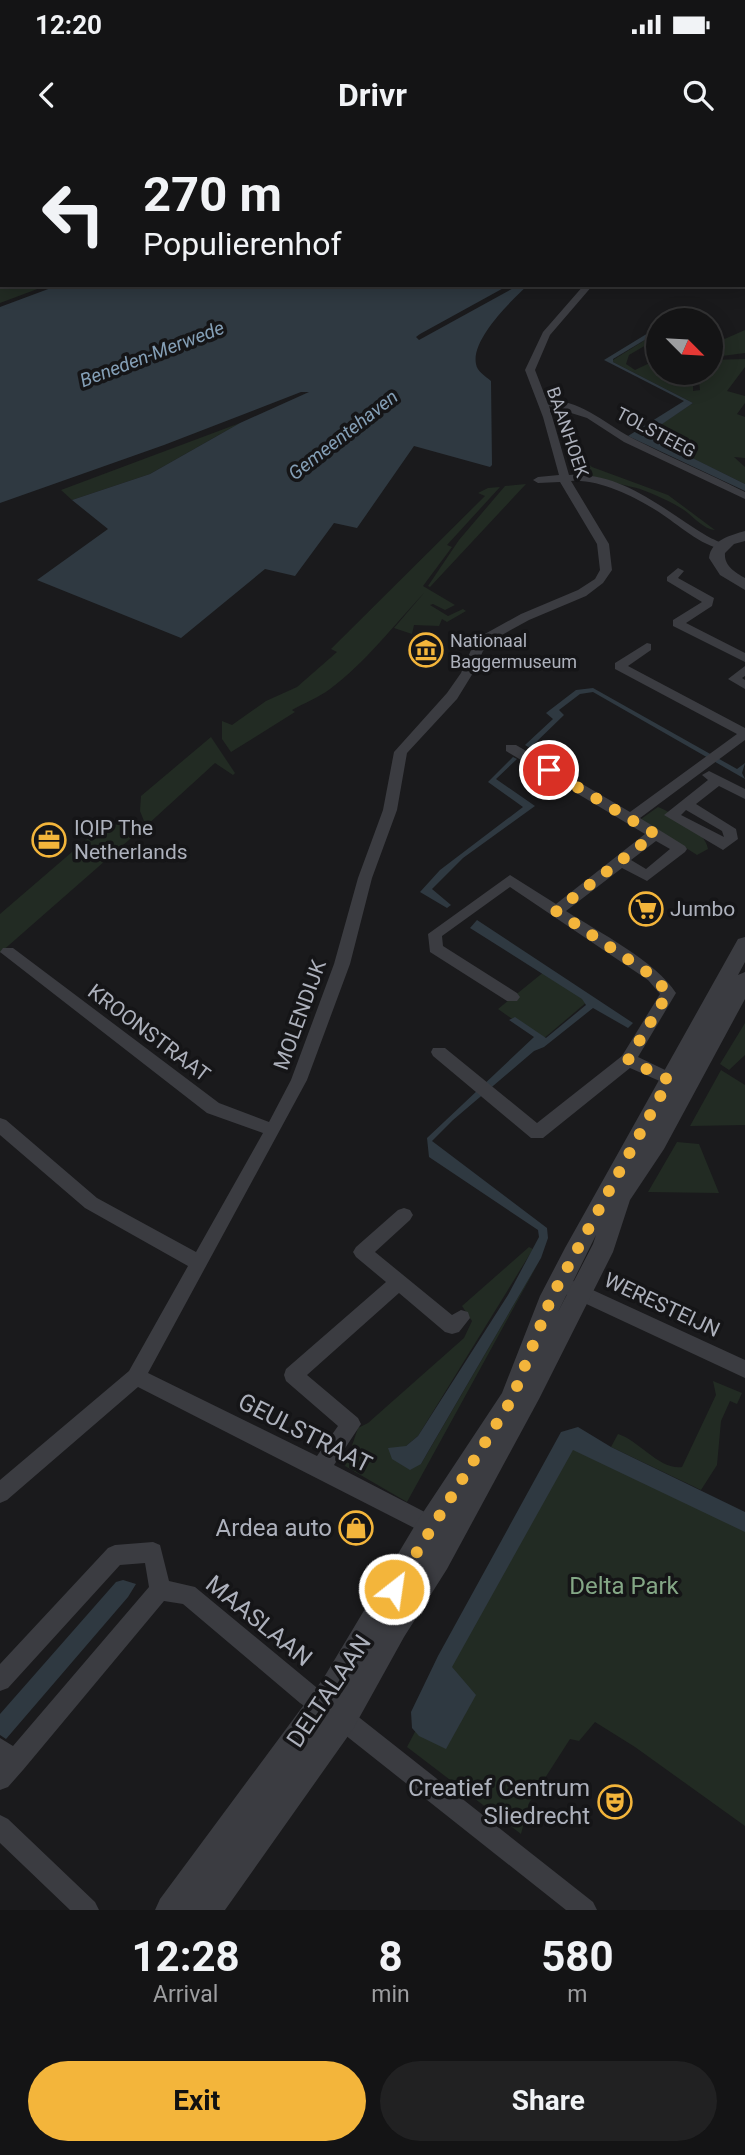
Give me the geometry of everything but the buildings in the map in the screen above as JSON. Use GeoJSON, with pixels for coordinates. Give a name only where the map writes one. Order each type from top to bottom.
{"type":"FeatureCollection","features":[{"type":"Feature","properties":{"kind":"street","name":"BAANHOEK"},"geometry":{"type":"LineString","coordinates":[[587,287],[547,334],[530,370],[548,417],[567,486],[596,529],[607,557]]}},
{"type":"Feature","properties":{"kind":"street","name":"TOLSTEEG"},"geometry":{"type":"LineString","coordinates":[[550,403],[569,407],[745,496]]}},
{"type":"Feature","properties":{"kind":"street"},"geometry":{"type":"LineString","coordinates":[[538,480],[583,477],[607,483],[671,515],[691,540],[722,550],[745,542]]}},
{"type":"Feature","properties":{"kind":"street"},"geometry":{"type":"LineString","coordinates":[[745,536],[722,550],[715,558],[719,566],[745,585]]}},
{"type":"Feature","properties":{"kind":"street"},"geometry":{"type":"LineString","coordinates":[[722,550],[729,564],[745,577]]}},
{"type":"Feature","properties":{"kind":"street","name":"MOLENDIJK"},"geometry":{"type":"LineString","coordinates":[[0,1493],[136,1377],[273,1130],[299,1080],[342,964],[365,878],[390,810],[401,752],[452,696],[467,673],[477,650],[487,638],[600,582],[606,570],[607,557]]}},
{"type":"Feature","properties":{"kind":"street"},"geometry":{"type":"LineString","coordinates":[[678,571],[671,579],[708,598],[708,603],[677,623],[745,657]]}},
{"type":"Feature","properties":{"kind":"street"},"geometry":{"type":"LineString","coordinates":[[630,819],[745,734],[619,666],[648,647]]}},
{"type":"Feature","properties":{"kind":"street"},"geometry":{"type":"LineString","coordinates":[[745,670],[734,679],[745,685]]}},
{"type":"Feature","properties":{"kind":"street"},"geometry":{"type":"LineString","coordinates":[[512,748],[680,849],[647,876],[621,861]]}},
{"type":"Feature","properties":{"kind":"street"},"geometry":{"type":"LineString","coordinates":[[698,769],[745,795]]}},
{"type":"Feature","properties":{"kind":"street"},"geometry":{"type":"LineString","coordinates":[[686,804],[718,780]]}},
{"type":"Feature","properties":{"kind":"street"},"geometry":{"type":"LineString","coordinates":[[556,911],[655,834]]}},
{"type":"Feature","properties":{"kind":"street"},"geometry":{"type":"LineString","coordinates":[[439,1052],[537,1133],[628,1060],[668,993],[653,976],[510,880],[435,934],[435,948],[512,997]]}},
{"type":"Feature","properties":{"kind":"street","name":"DELTALAAN"},"geometry":{"type":"LineString","coordinates":[[171,1910],[321,1705],[440,1531],[530,1391],[570,1287],[605,1245],[624,1190],[656,1143],[678,1084],[745,944]]}},
{"type":"Feature","properties":{"kind":"street","name":"KROONSTRAAT"},"geometry":{"type":"LineString","coordinates":[[8,952],[213,1108],[273,1130]]}},
{"type":"Feature","properties":{"kind":"street","name":"DELTALAAN"},"geometry":{"type":"LineString","coordinates":[[678,1084],[745,980]]}},
{"type":"Feature","properties":{"kind":"street"},"geometry":{"type":"LineString","coordinates":[[628,1060],[678,1084]]}},
{"type":"Feature","properties":{"kind":"street"},"geometry":{"type":"LineString","coordinates":[[0,1125],[91,1203],[199,1263]]}},
{"type":"Feature","properties":{"kind":"street"},"geometry":{"type":"LineString","coordinates":[[404,1214],[362,1252],[452,1326],[461,1318]]}},
{"type":"Feature","properties":{"kind":"street"},"geometry":{"type":"LineString","coordinates":[[320,1468],[351,1424],[293,1375],[399,1282]]}},
{"type":"Feature","properties":{"kind":"street","name":"WERESTEIJN"},"geometry":{"type":"LineString","coordinates":[[570,1287],[745,1369]]}},
{"type":"Feature","properties":{"kind":"street","name":"GEULSTRAAT"},"geometry":{"type":"LineString","coordinates":[[136,1377],[440,1531]]}},
{"type":"Feature","properties":{"kind":"street","name":"DELTALAAN"},"geometry":{"type":"LineString","coordinates":[[206,1910],[343,1719],[394,1628],[440,1531]]}},
{"type":"Feature","properties":{"kind":"street"},"geometry":{"type":"LineString","coordinates":[[0,1681],[115,1555],[153,1552],[160,1590],[5,1763]]}},
{"type":"Feature","properties":{"kind":"street","name":"MAASLAAN"},"geometry":{"type":"LineString","coordinates":[[160,1590],[188,1594],[321,1705],[343,1719],[576,1907]]}},
{"type":"Feature","properties":{"kind":"street"},"geometry":{"type":"LineString","coordinates":[[0,1827],[86,1910]]}},
{"type":"Feature","properties":{"kind":"green space"},"geometry":{"type":"Polygon","coordinates":[[[0,287],[43,287],[0,303],[0,287]]]}},
{"type":"Feature","properties":{"kind":"green space"},"geometry":{"type":"Polygon","coordinates":[[[745,330],[745,353],[723,356],[723,340],[745,330]]]}},
{"type":"Feature","properties":{"kind":"green space"},"geometry":{"type":"Polygon","coordinates":[[[646,339],[646,345],[629,355],[626,364],[635,370],[646,365],[646,379],[613,360],[646,339]]]}},
{"type":"Feature","properties":{"kind":"green space"},"geometry":{"type":"Polygon","coordinates":[[[745,359],[745,367],[727,391],[745,396],[745,403],[737,414],[745,417],[745,458],[734,457],[745,467],[745,484],[645,435],[693,403],[658,385],[693,385],[693,391],[700,390],[699,385],[723,385],[723,360],[745,359]]]}},
{"type":"Feature","properties":{"kind":"green space"},"geometry":{"type":"Polygon","coordinates":[[[240,423],[150,474],[72,500],[61,490],[240,423]]]}},
{"type":"Feature","properties":{"kind":"green space"},"geometry":{"type":"Polygon","coordinates":[[[566,453],[578,455],[592,467],[668,495],[715,530],[657,496],[576,468],[566,453]]]}},
{"type":"Feature","properties":{"kind":"green space"},"geometry":{"type":"Polygon","coordinates":[[[526,484],[430,587],[428,586],[459,540],[505,486],[526,484]]]}},
{"type":"Feature","properties":{"kind":"green space"},"geometry":{"type":"Polygon","coordinates":[[[500,487],[447,545],[452,547],[423,586],[455,605],[445,610],[430,605],[448,616],[463,609],[466,611],[447,622],[442,619],[439,626],[414,625],[412,634],[394,628],[424,593],[343,679],[231,752],[222,739],[222,721],[232,725],[266,701],[297,687],[337,652],[331,649],[485,496],[478,493],[488,488],[500,487]]]}},
{"type":"Feature","properties":{"kind":"green space"},"geometry":{"type":"Polygon","coordinates":[[[211,737],[235,773],[233,775],[215,763],[146,826],[140,811],[141,796],[211,737]]]}},
{"type":"Feature","properties":{"kind":"green space"},"geometry":{"type":"Polygon","coordinates":[[[658,807],[680,818],[695,830],[708,849],[697,855],[641,819],[658,807]]]}},
{"type":"Feature","properties":{"kind":"green space"},"geometry":{"type":"Polygon","coordinates":[[[120,822],[138,832],[0,953],[0,914],[101,827],[120,822]]]}},
{"type":"Feature","properties":{"kind":"green space"},"geometry":{"type":"Polygon","coordinates":[[[545,971],[588,1001],[542,1040],[498,1009],[545,971]]]}},
{"type":"Feature","properties":{"kind":"green space"},"geometry":{"type":"Polygon","coordinates":[[[745,1023],[745,1055],[729,1070],[720,1064],[745,1023]]]}},
{"type":"Feature","properties":{"kind":"green space"},"geometry":{"type":"Polygon","coordinates":[[[721,1070],[745,1085],[745,1125],[690,1126],[721,1070]]]}},
{"type":"Feature","properties":{"kind":"green space"},"geometry":{"type":"Polygon","coordinates":[[[677,1142],[699,1144],[719,1193],[648,1192],[677,1142]]]}},
{"type":"Feature","properties":{"kind":"green space"},"geometry":{"type":"Polygon","coordinates":[[[529,1247],[533,1249],[418,1436],[406,1446],[421,1464],[541,1258],[407,1502],[345,1466],[358,1428],[368,1423],[464,1338],[472,1321],[462,1306],[529,1247]]]}},
{"type":"Feature","properties":{"kind":"green space"},"geometry":{"type":"Polygon","coordinates":[[[713,1381],[742,1393],[737,1404],[730,1401],[721,1421],[717,1465],[701,1490],[611,1447],[618,1434],[657,1460],[674,1467],[682,1467],[716,1395],[713,1381]]]}},
{"type":"Feature","properties":{"kind":"green space","name":"Delta Park"},"geometry":{"type":"Polygon","coordinates":[[[574,1429],[745,1518],[745,1826],[635,1747],[595,1722],[579,1741],[570,1739],[529,1803],[521,1834],[407,1747],[574,1429]]]}},
{"type":"Feature","properties":{"kind":"water"},"geometry":{"type":"Polygon","coordinates":[[[54,287],[505,287],[420,334],[416,337],[419,340],[515,287],[526,287],[494,321],[476,354],[478,369],[491,381],[492,465],[490,467],[414,446],[357,528],[334,523],[295,576],[265,569],[181,638],[37,580],[108,529],[72,500],[150,474],[240,423],[309,392],[301,392],[164,445],[0,503],[0,307],[54,287]]]}},
{"type":"Feature","properties":{"kind":"water"},"geometry":{"type":"Polygon","coordinates":[[[646,334],[646,339],[613,359],[613,362],[646,379],[646,382],[604,360],[646,334]]]}},
{"type":"Feature","properties":{"kind":"water"},"geometry":{"type":"Polygon","coordinates":[[[653,385],[693,403],[646,435],[745,484],[745,491],[628,436],[684,401],[653,385]]]}},
{"type":"Feature","properties":{"kind":"water"},"geometry":{"type":"Polygon","coordinates":[[[593,688],[737,769],[745,763],[742,773],[745,779],[593,692],[580,694],[559,710],[564,715],[530,748],[525,745],[553,719],[546,713],[576,690],[593,688]]]}},
{"type":"Feature","properties":{"kind":"water"},"geometry":{"type":"Polygon","coordinates":[[[513,757],[517,759],[496,779],[535,806],[463,858],[432,889],[451,905],[447,908],[420,892],[440,870],[523,807],[488,782],[513,757]]]}},
{"type":"Feature","properties":{"kind":"water"},"geometry":{"type":"Polygon","coordinates":[[[477,920],[633,1023],[628,1028],[593,1008],[544,1047],[534,1051],[432,1141],[547,1228],[548,1238],[541,1258],[421,1464],[410,1470],[392,1459],[388,1448],[406,1446],[418,1436],[508,1295],[539,1237],[538,1230],[429,1157],[427,1138],[534,1037],[509,1020],[515,1017],[546,1038],[586,1005],[582,999],[470,928],[477,920]]]}},
{"type":"Feature","properties":{"kind":"water"},"geometry":{"type":"Polygon","coordinates":[[[578,1427],[611,1447],[745,1512],[745,1532],[573,1450],[452,1667],[476,1695],[446,1749],[419,1736],[412,1728],[411,1712],[438,1656],[561,1432],[578,1427]]]}},
{"type":"Feature","properties":{"kind":"water"},"geometry":{"type":"Polygon","coordinates":[[[123,1580],[136,1584],[128,1597],[6,1739],[0,1735],[0,1714],[116,1582],[123,1580]]]}},
{"type":"Feature","properties":{"kind":"place","name":"Nationaal Baggermuseum"},"geometry":{"type":"Point","coordinates":[426,650]}},
{"type":"Feature","properties":{"kind":"place","name":"IQIP The Netherlands"},"geometry":{"type":"Point","coordinates":[49,840]}},
{"type":"Feature","properties":{"kind":"place","name":"Jumbo"},"geometry":{"type":"Point","coordinates":[646,909]}},
{"type":"Feature","properties":{"kind":"place","name":"Ardea auto"},"geometry":{"type":"Point","coordinates":[356,1528]}},
{"type":"Feature","properties":{"kind":"place","name":"Creatief Centrum Sliedrecht"},"geometry":{"type":"Point","coordinates":[615,1802]}},
{"type":"Feature","properties":{"kind":"route"},"geometry":{"type":"LineString","coordinates":[[394,1589],[440,1510],[512,1399],[552,1296],[669,1080],[628,1060],[668,993],[653,976],[556,911],[655,834],[549,770]]}},
{"type":"Feature","properties":{"kind":"water label","name":"Beneden-Merwede"},"geometry":{"type":"Point","coordinates":[152,354]}},
{"type":"Feature","properties":{"kind":"water label","name":"Gemeentehaven"},"geometry":{"type":"Point","coordinates":[343,435]}}]}
